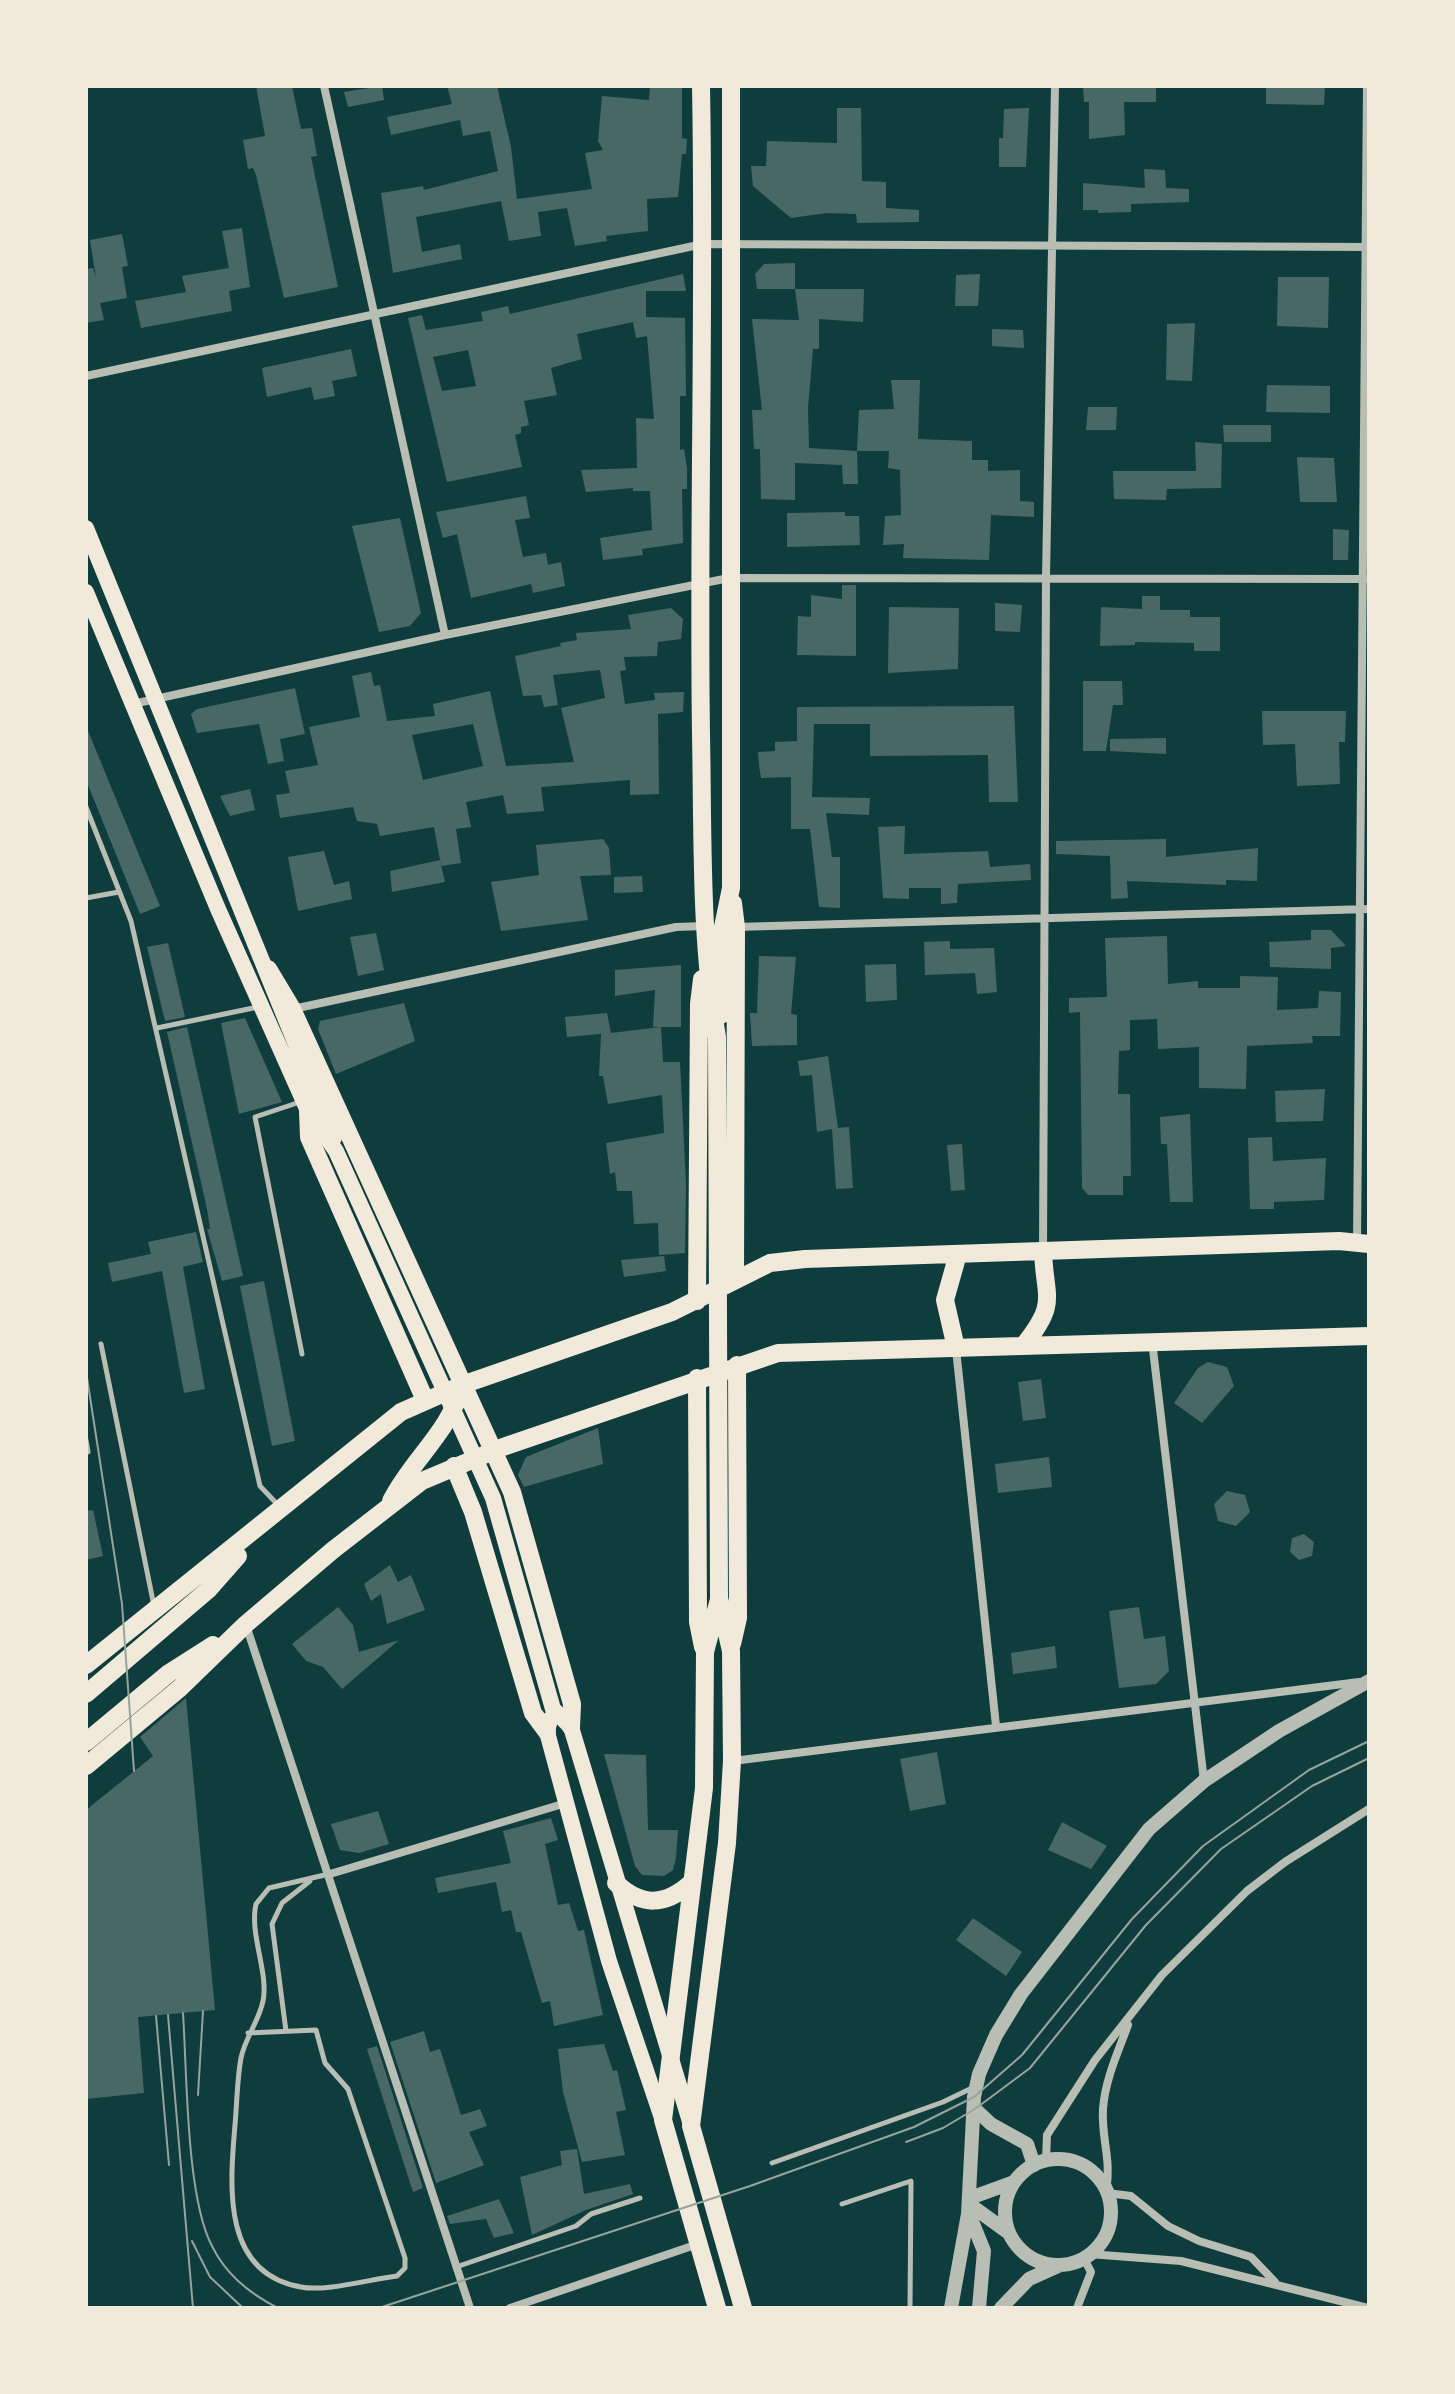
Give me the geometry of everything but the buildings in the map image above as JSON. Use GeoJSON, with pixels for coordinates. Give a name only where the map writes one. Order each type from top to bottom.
{"type":"FeatureCollection","features":[{"type":"Feature","properties":{"kind":"main road"},"geometry":{"type":"LineString","coordinates":[[697,1301],[699,1004],[705,956],[701,86]]}},
{"type":"Feature","properties":{"kind":"main road"},"geometry":{"type":"LineString","coordinates":[[731,86],[733,243],[729,578],[731,888],[736,927],[735,1280]]}},
{"type":"Feature","properties":{"kind":"main road"},"geometry":{"type":"LineString","coordinates":[[86,528],[268,969],[292,1009],[512,1492],[572,1704],[571,1727],[743,2308]]}},
{"type":"Feature","properties":{"kind":"main road"},"geometry":{"type":"LineString","coordinates":[[86,592],[218,909],[264,1006],[306,1106],[336,1151],[493,1498],[553,1709],[571,1727]]}},
{"type":"Feature","properties":{"kind":"main road"},"geometry":{"type":"LineString","coordinates":[[717,1037],[723,1005],[723,927],[731,888]]}},
{"type":"Feature","properties":{"kind":"main road"},"geometry":{"type":"LineString","coordinates":[[691,2126],[727,1843],[732,1761],[731,1651],[719,1598],[717,1037],[705,956]]}},
{"type":"Feature","properties":{"kind":"main road"},"geometry":{"type":"LineString","coordinates":[[268,969],[276,1002],[334,1133],[336,1151]]}},
{"type":"Feature","properties":{"kind":"main road"},"geometry":{"type":"LineString","coordinates":[[306,1106],[309,1137],[425,1400]]}},
{"type":"Feature","properties":{"kind":"main road"},"geometry":{"type":"LineString","coordinates":[[86,1665],[377,1431],[425,1400],[697,1301],[770,1263],[805,1259],[1363,1243]]}},
{"type":"Feature","properties":{"kind":"main road"},"geometry":{"type":"LineString","coordinates":[[1024,1345],[1047,1309],[1049,1295],[1043,1252]]}},
{"type":"Feature","properties":{"kind":"main road"},"geometry":{"type":"LineString","coordinates":[[956,1348],[945,1300],[958,1254]]}},
{"type":"Feature","properties":{"kind":"main road"},"geometry":{"type":"LineString","coordinates":[[86,1766],[180,1688],[246,1624],[422,1481],[492,1451],[697,1378],[778,1353],[1369,1336]]}},
{"type":"Feature","properties":{"kind":"main road"},"geometry":{"type":"LineString","coordinates":[[731,1651],[738,1618],[737,1365]]}},
{"type":"Feature","properties":{"kind":"main road"},"geometry":{"type":"LineString","coordinates":[[663,2120],[704,1788],[705,1652],[698,1622],[697,1378]]}},
{"type":"Feature","properties":{"kind":"main road"},"geometry":{"type":"LineString","coordinates":[[389,1505],[402,1479],[438,1438],[457,1403],[462,1385]]}},
{"type":"Feature","properties":{"kind":"main road"},"geometry":{"type":"LineString","coordinates":[[454,1466],[473,1512],[533,1713],[547,1732],[609,1961],[663,2120],[717,2308]]}},
{"type":"Feature","properties":{"kind":"main road"},"geometry":{"type":"LineString","coordinates":[[86,1694],[208,1590],[275,1515]]}},
{"type":"Feature","properties":{"kind":"main road"},"geometry":{"type":"LineString","coordinates":[[705,1652],[719,1598]]}},
{"type":"Feature","properties":{"kind":"main road"},"geometry":{"type":"LineString","coordinates":[[86,1742],[169,1673],[246,1624]]}},
{"type":"Feature","properties":{"kind":"main road"},"geometry":{"type":"LineString","coordinates":[[547,1732],[553,1709]]}},
{"type":"Feature","properties":{"kind":"main road"},"geometry":{"type":"LineString","coordinates":[[616,1883],[639,1901],[659,1902],[675,1896],[691,1883]]}},
{"type":"Feature","properties":{"kind":"street"},"geometry":{"type":"LineString","coordinates":[[324,86],[445,635]]}},
{"type":"Feature","properties":{"kind":"street"},"geometry":{"type":"LineString","coordinates":[[1043,1252],[1046,576],[1055,86]]}},
{"type":"Feature","properties":{"kind":"street"},"geometry":{"type":"LineString","coordinates":[[1363,1243],[1367,86]]}},
{"type":"Feature","properties":{"kind":"street"},"geometry":{"type":"LineString","coordinates":[[86,376],[703,244],[1367,247]]}},
{"type":"Feature","properties":{"kind":"street"},"geometry":{"type":"LineString","coordinates":[[132,704],[445,635],[729,578],[1046,576],[1365,579]]}},
{"type":"Feature","properties":{"kind":"street"},"geometry":{"type":"LineString","coordinates":[[736,927],[1364,909]]}},
{"type":"Feature","properties":{"kind":"street"},"geometry":{"type":"LineString","coordinates":[[292,1009],[676,927],[705,926]]}},
{"type":"Feature","properties":{"kind":"street"},"geometry":{"type":"LineString","coordinates":[[1152,1340],[1204,1781]]}},
{"type":"Feature","properties":{"kind":"street"},"geometry":{"type":"LineString","coordinates":[[956,1348],[996,1726]]}},
{"type":"Feature","properties":{"kind":"street"},"geometry":{"type":"LineString","coordinates":[[246,1624],[470,2308]]}},
{"type":"Feature","properties":{"kind":"street"},"geometry":{"type":"LineString","coordinates":[[732,1761],[1369,1681]]}},
{"type":"Feature","properties":{"kind":"street"},"geometry":{"type":"LineString","coordinates":[[951,2308],[969,2205],[977,2085],[1005,2018],[1149,1829],[1204,1781],[1279,1731],[1369,1681]]}},
{"type":"Feature","properties":{"kind":"street"},"geometry":{"type":"LineString","coordinates":[[330,1874],[567,1803]]}},
{"type":"Feature","properties":{"kind":"street"},"geometry":{"type":"LineString","coordinates":[[1040,2163],[1047,2135],[1095,2060],[1162,1975],[1247,1891],[1295,1855],[1369,1809]]}},
{"type":"Feature","properties":{"kind":"street"},"geometry":{"type":"LineString","coordinates":[[1086,2256],[1106,2233],[1110,2206],[1106,2191],[1110,2168],[1103,2133],[1105,2088],[1131,2017]]}},
{"type":"Feature","properties":{"kind":"street"},"geometry":{"type":"LineString","coordinates":[[975,2109],[991,2124],[1027,2144],[1040,2163]]}},
{"type":"Feature","properties":{"kind":"street"},"geometry":{"type":"LineString","coordinates":[[969,2205],[1014,2182],[1040,2163],[1058,2159],[1083,2165],[1106,2191],[1131,2196],[1178,2231],[1251,2257],[1276,2282]]}},
{"type":"Feature","properties":{"kind":"street"},"geometry":{"type":"LineString","coordinates":[[1014,2182],[1005,2207],[1009,2233],[1016,2245],[1038,2261],[1064,2264]]}},
{"type":"Feature","properties":{"kind":"street"},"geometry":{"type":"LineString","coordinates":[[969,2205],[1009,2233]]}},
{"type":"Feature","properties":{"kind":"street"},"geometry":{"type":"LineString","coordinates":[[969,2205],[984,2251],[979,2308]]}},
{"type":"Feature","properties":{"kind":"street"},"geometry":{"type":"LineString","coordinates":[[510,2308],[698,2244]]}},
{"type":"Feature","properties":{"kind":"street"},"geometry":{"type":"LineString","coordinates":[[1077,2308],[1091,2272],[1086,2256]]}},
{"type":"Feature","properties":{"kind":"street"},"geometry":{"type":"LineString","coordinates":[[1001,2308],[1036,2274],[1086,2256],[1149,2256],[1276,2282],[1368,2308]]}},
{"type":"Feature","properties":{"kind":"lane"},"geometry":{"type":"LineString","coordinates":[[86,807],[131,921],[260,1486],[275,1515]]}},
{"type":"Feature","properties":{"kind":"lane"},"geometry":{"type":"LineString","coordinates":[[86,898],[119,892]]}},
{"type":"Feature","properties":{"kind":"lane"},"geometry":{"type":"LineString","coordinates":[[157,1028],[264,1006]]}},
{"type":"Feature","properties":{"kind":"lane"},"geometry":{"type":"LineString","coordinates":[[302,1354],[255,1117],[306,1106]]}},
{"type":"Feature","properties":{"kind":"lane"},"geometry":{"type":"LineString","coordinates":[[101,1344],[155,1611]]}},
{"type":"Feature","properties":{"kind":"lane"},"geometry":{"type":"LineString","coordinates":[[86,1440],[88,1452]]}},
{"type":"Feature","properties":{"kind":"lane"},"geometry":{"type":"LineString","coordinates":[[248,2033],[316,2030],[325,2063],[348,2089],[405,2258],[405,2268],[397,2276],[304,2288],[263,2270],[247,2253],[238,2235],[232,2207],[231,2168],[241,2059],[248,2033],[263,2001],[256,1904],[269,1888],[330,1874]]}},
{"type":"Feature","properties":{"kind":"lane"},"geometry":{"type":"LineString","coordinates":[[286,2031],[272,1924],[282,1903],[312,1880]]}},
{"type":"Feature","properties":{"kind":"lane"},"geometry":{"type":"LineString","coordinates":[[772,2163],[943,2102],[977,2085]]}},
{"type":"Feature","properties":{"kind":"lane"},"geometry":{"type":"LineString","coordinates":[[842,2204],[911,2181],[910,2308]]}},
{"type":"Feature","properties":{"kind":"lane"},"geometry":{"type":"LineString","coordinates":[[456,2267],[576,2226],[591,2214],[640,2198]]}},
{"type":"Feature","properties":{"kind":"tram line"},"geometry":{"type":"LineString","coordinates":[[86,1371],[122,1604],[134,1771]]}},
{"type":"Feature","properties":{"kind":"tram line"},"geometry":{"type":"LineString","coordinates":[[379,2308],[750,2186],[914,2127],[974,2097],[1022,2055],[1132,1919],[1203,1846],[1309,1770],[1369,1741]]}},
{"type":"Feature","properties":{"kind":"tram line"},"geometry":{"type":"LineString","coordinates":[[906,2142],[943,2128],[975,2109],[1030,2068],[1146,1925],[1221,1849],[1312,1786],[1369,1758]]}},
{"type":"Feature","properties":{"kind":"tram line"},"geometry":{"type":"LineString","coordinates":[[198,2095],[203,2011]]}},
{"type":"Feature","properties":{"kind":"tram line"},"geometry":{"type":"LineString","coordinates":[[183,2013],[192,2166],[203,2224],[212,2246],[232,2275],[278,2308]]}},
{"type":"Feature","properties":{"kind":"tram line"},"geometry":{"type":"LineString","coordinates":[[168,2015],[193,2308]]}},
{"type":"Feature","properties":{"kind":"tram line"},"geometry":{"type":"LineString","coordinates":[[156,2016],[169,2165]]}},
{"type":"Feature","properties":{"kind":"tram line"},"geometry":{"type":"LineString","coordinates":[[192,2241],[210,2277],[243,2308]]}}]}
